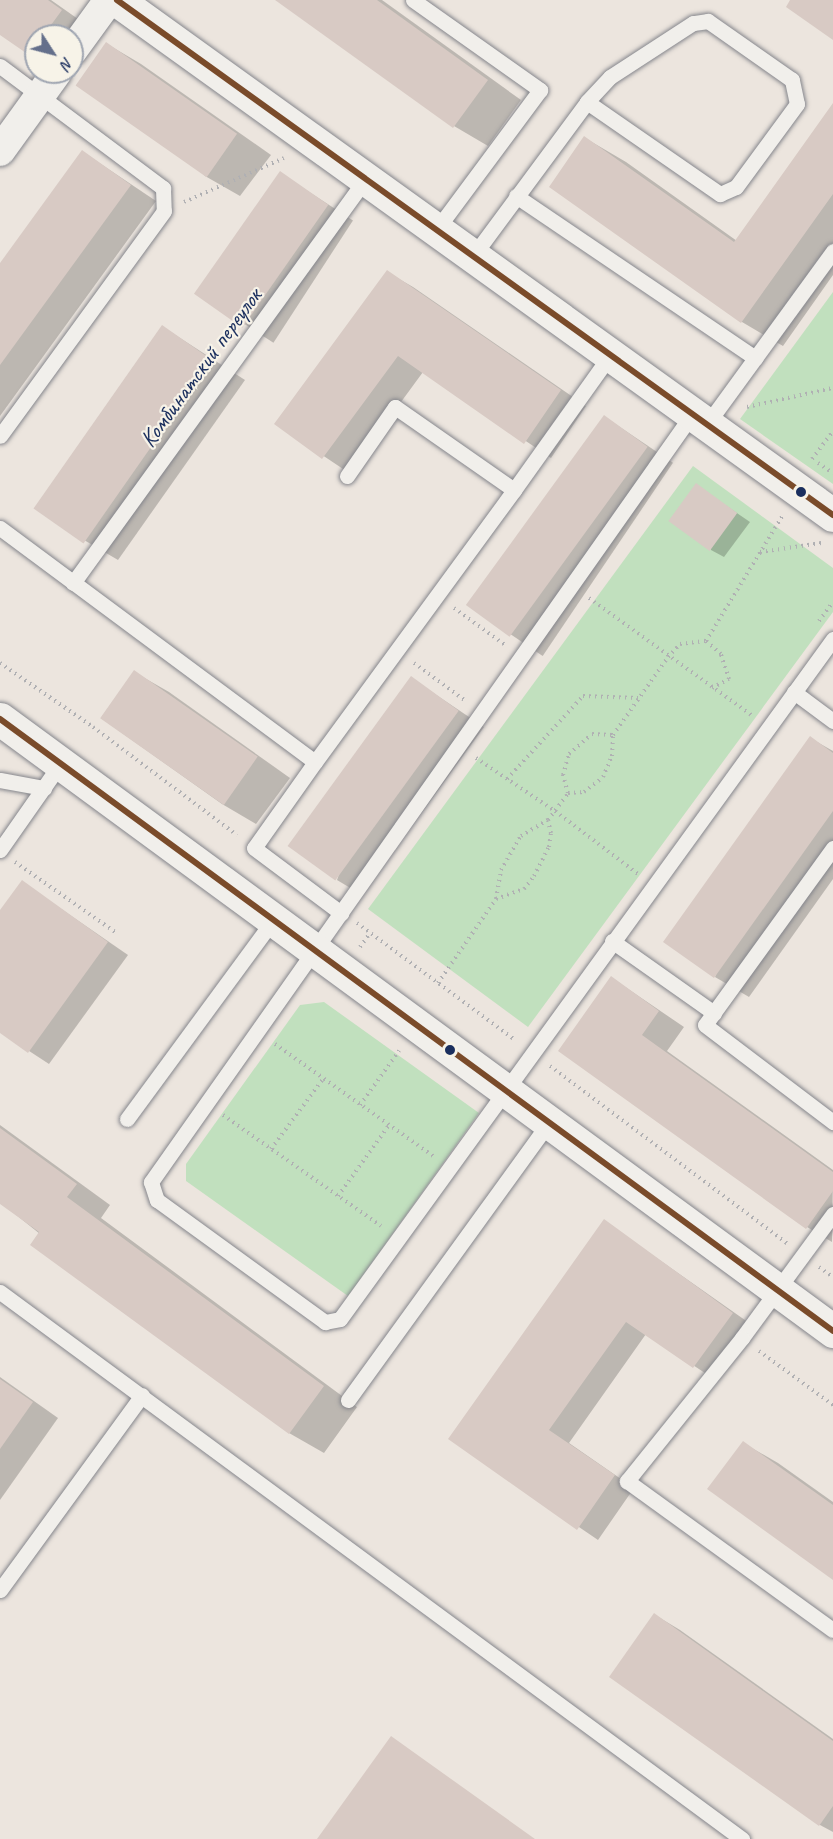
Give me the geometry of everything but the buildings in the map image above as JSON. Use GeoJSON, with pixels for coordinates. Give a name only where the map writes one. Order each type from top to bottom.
{"type":"FeatureCollection","features":[{"type":"Feature","properties":{"kind":"street"},"geometry":{"type":"LineString","coordinates":[[84,39],[121,2],[365,180],[700,418],[830,529]]}},
{"type":"Feature","properties":{"kind":"street"},"geometry":{"type":"LineString","coordinates":[[0,151],[48,84]]}},
{"type":"Feature","properties":{"kind":"street"},"geometry":{"type":"LineString","coordinates":[[0,719],[52,776],[315,949],[777,1287],[833,1331]]}},
{"type":"Feature","properties":{"kind":"lane"},"geometry":{"type":"LineString","coordinates":[[413,0],[540,90],[436,230]]}},
{"type":"Feature","properties":{"kind":"lane"},"geometry":{"type":"LineString","coordinates":[[473,256],[587,102],[610,77],[693,23],[708,21],[792,80],[797,104],[736,187],[720,194],[587,102]]}},
{"type":"Feature","properties":{"kind":"lane"},"geometry":{"type":"LineString","coordinates":[[0,66],[163,188],[164,211],[0,436]]}},
{"type":"Feature","properties":{"kind":"lane","name":"Комбинатский переулок"},"geometry":{"type":"LineString","coordinates":[[73,583],[365,180]]}},
{"type":"Feature","properties":{"kind":"lane"},"geometry":{"type":"LineString","coordinates":[[516,196],[755,358]]}},
{"type":"Feature","properties":{"kind":"lane"},"geometry":{"type":"LineString","coordinates":[[833,250],[755,358],[700,418],[572,585],[151,1182],[157,1200],[325,1322],[340,1319],[833,639]]}},
{"type":"Feature","properties":{"kind":"lane"},"geometry":{"type":"LineString","coordinates":[[341,913],[254,848],[611,354]]}},
{"type":"Feature","properties":{"kind":"lane"},"geometry":{"type":"LineString","coordinates":[[347,476],[395,407],[514,490]]}},
{"type":"Feature","properties":{"kind":"lane"},"geometry":{"type":"LineString","coordinates":[[0,528],[315,762]]}},
{"type":"Feature","properties":{"kind":"lane"},"geometry":{"type":"LineString","coordinates":[[795,692],[833,721]]}},
{"type":"Feature","properties":{"kind":"lane"},"geometry":{"type":"LineString","coordinates":[[0,780],[52,776]]}},
{"type":"Feature","properties":{"kind":"lane"},"geometry":{"type":"LineString","coordinates":[[5,854],[52,776]]}},
{"type":"Feature","properties":{"kind":"lane"},"geometry":{"type":"LineString","coordinates":[[833,848],[705,1025],[833,1122]]}},
{"type":"Feature","properties":{"kind":"lane"},"geometry":{"type":"LineString","coordinates":[[127,1119],[274,920]]}},
{"type":"Feature","properties":{"kind":"lane"},"geometry":{"type":"LineString","coordinates":[[612,941],[714,1013]]}},
{"type":"Feature","properties":{"kind":"lane"},"geometry":{"type":"LineString","coordinates":[[348,1400],[550,1121]]}},
{"type":"Feature","properties":{"kind":"lane"},"geometry":{"type":"LineString","coordinates":[[833,1214],[777,1287],[742,1338],[627,1481],[833,1630]]}},
{"type":"Feature","properties":{"kind":"lane"},"geometry":{"type":"LineString","coordinates":[[0,1292],[742,1839]]}},
{"type":"Feature","properties":{"kind":"lane"},"geometry":{"type":"LineString","coordinates":[[0,1590],[142,1395]]}},
{"type":"Feature","properties":{"kind":"path"},"geometry":{"type":"LineString","coordinates":[[164,211],[288,157]]}},
{"type":"Feature","properties":{"kind":"path"},"geometry":{"type":"LineString","coordinates":[[741,408],[833,387]]}},
{"type":"Feature","properties":{"kind":"path"},"geometry":{"type":"LineString","coordinates":[[812,459],[833,431]]}},
{"type":"Feature","properties":{"kind":"path"},"geometry":{"type":"LineString","coordinates":[[706,641],[784,512]]}},
{"type":"Feature","properties":{"kind":"path"},"geometry":{"type":"LineString","coordinates":[[760,552],[830,529]]}},
{"type":"Feature","properties":{"kind":"path"},"geometry":{"type":"LineString","coordinates":[[572,585],[668,657],[768,727]]}},
{"type":"Feature","properties":{"kind":"path"},"geometry":{"type":"LineString","coordinates":[[436,595],[521,657]]}},
{"type":"Feature","properties":{"kind":"path"},"geometry":{"type":"LineString","coordinates":[[568,793],[584,792],[603,777],[612,756],[613,735],[668,657],[680,644],[706,641],[722,654],[729,679],[712,688]]}},
{"type":"Feature","properties":{"kind":"path"},"geometry":{"type":"LineString","coordinates":[[397,650],[482,712]]}},
{"type":"Feature","properties":{"kind":"path"},"geometry":{"type":"LineString","coordinates":[[0,663],[93,728],[254,848]]}},
{"type":"Feature","properties":{"kind":"path"},"geometry":{"type":"LineString","coordinates":[[507,779],[584,696],[639,698]]}},
{"type":"Feature","properties":{"kind":"path"},"geometry":{"type":"LineString","coordinates":[[568,793],[563,775],[569,754],[592,734],[613,735]]}},
{"type":"Feature","properties":{"kind":"path"},"geometry":{"type":"LineString","coordinates":[[458,746],[555,811],[652,886]]}},
{"type":"Feature","properties":{"kind":"path"},"geometry":{"type":"LineString","coordinates":[[438,983],[496,899],[497,881],[510,852],[521,836],[548,820],[568,793]]}},
{"type":"Feature","properties":{"kind":"path"},"geometry":{"type":"LineString","coordinates":[[496,899],[524,889],[534,876],[549,847],[551,832],[548,820]]}},
{"type":"Feature","properties":{"kind":"path"},"geometry":{"type":"LineString","coordinates":[[5,854],[115,933]]}},
{"type":"Feature","properties":{"kind":"path"},"geometry":{"type":"LineString","coordinates":[[341,913],[833,1277]]}},
{"type":"Feature","properties":{"kind":"path"},"geometry":{"type":"LineString","coordinates":[[257,1032],[450,1168]]}},
{"type":"Feature","properties":{"kind":"path"},"geometry":{"type":"LineString","coordinates":[[360,1105],[402,1048]]}},
{"type":"Feature","properties":{"kind":"path"},"geometry":{"type":"LineString","coordinates":[[271,1149],[323,1078]]}},
{"type":"Feature","properties":{"kind":"path"},"geometry":{"type":"LineString","coordinates":[[206,1104],[399,1239]]}},
{"type":"Feature","properties":{"kind":"path"},"geometry":{"type":"LineString","coordinates":[[338,1196],[389,1125]]}},
{"type":"Feature","properties":{"kind":"path"},"geometry":{"type":"LineString","coordinates":[[742,1338],[833,1405]]}},
{"type":"Feature","properties":{"kind":"green space"},"geometry":{"type":"Polygon","coordinates":[[[833,292],[833,484],[740,419],[833,292]]]}},
{"type":"Feature","properties":{"kind":"green space"},"geometry":{"type":"Polygon","coordinates":[[[693,466],[833,568],[833,612],[528,1027],[368,909],[693,466]]]}},
{"type":"Feature","properties":{"kind":"green space"},"geometry":{"type":"Polygon","coordinates":[[[324,1002],[479,1113],[348,1296],[186,1181],[186,1164],[300,1005],[324,1002]]]}},
{"type":"Feature","properties":{"kind":"transit line"},"geometry":{"type":"LineString","coordinates":[[117,0],[833,515]]}},
{"type":"Feature","properties":{"kind":"transit line"},"geometry":{"type":"LineString","coordinates":[[0,719],[833,1331]]}}]}
